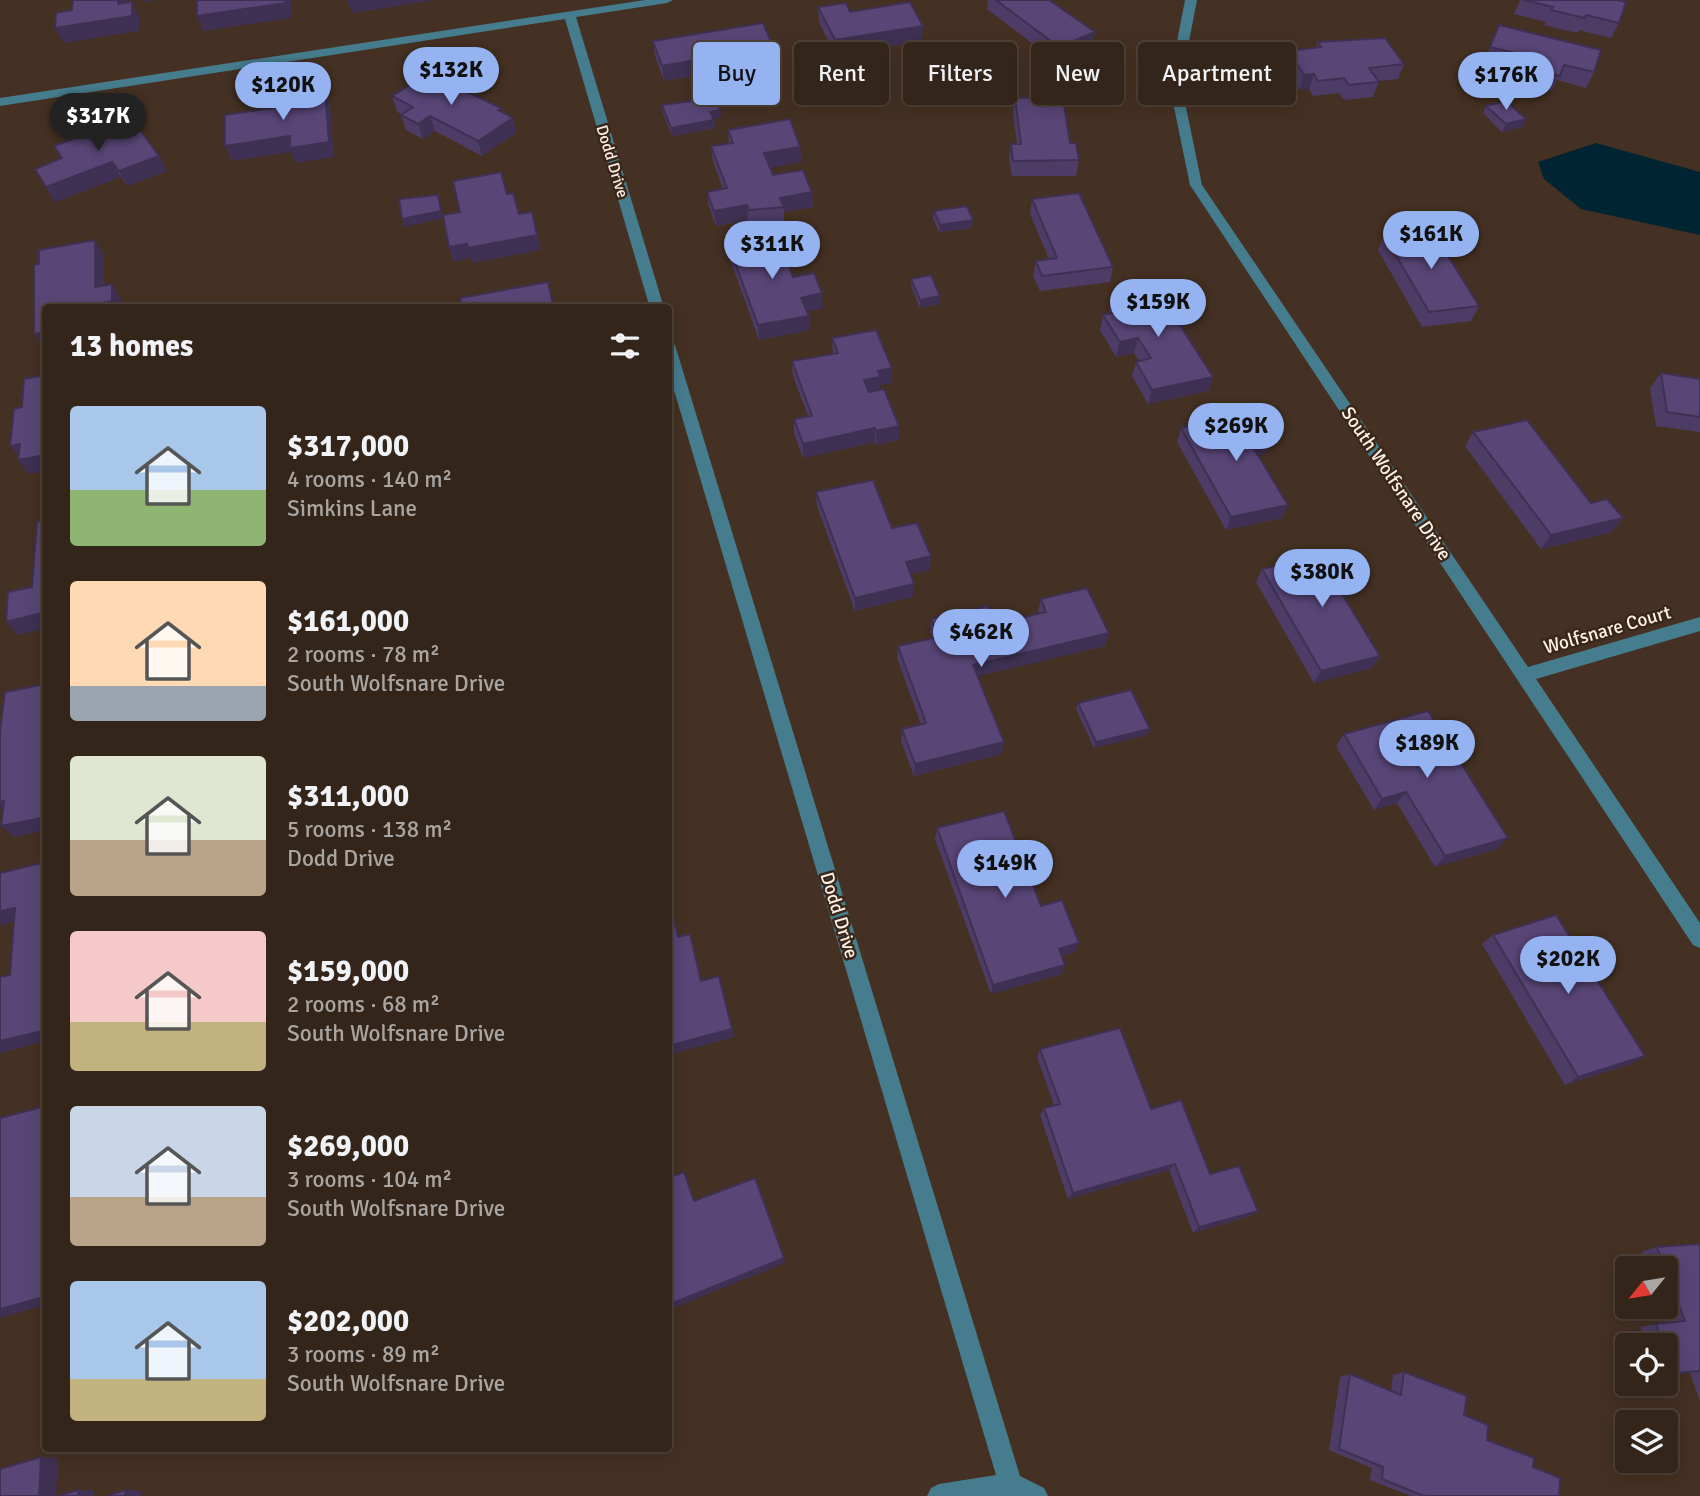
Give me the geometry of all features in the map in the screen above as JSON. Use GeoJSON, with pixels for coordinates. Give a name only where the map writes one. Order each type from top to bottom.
{"type":"FeatureCollection","features":[{"type":"Feature","properties":{"kind":"street"},"geometry":{"type":"LineString","coordinates":[[0,102],[667,0]]}},
{"type":"Feature","properties":{"kind":"street","name":"South Wolfsnare Drive"},"geometry":{"type":"LineString","coordinates":[[1191,0],[1175,83],[1196,185],[1700,939]]}},
{"type":"Feature","properties":{"kind":"street","name":"Dodd Drive"},"geometry":{"type":"LineString","coordinates":[[569,14],[656,304]]}},
{"type":"Feature","properties":{"kind":"street","name":"Dodd Drive"},"geometry":{"type":"LineString","coordinates":[[672,358],[1011,1484]]}},
{"type":"Feature","properties":{"kind":"street","name":"Wolfsnare Court"},"geometry":{"type":"LineString","coordinates":[[1526,675],[1700,624]]}},
{"type":"Feature","properties":{"kind":"street"},"geometry":{"type":"LineString","coordinates":[[939,1496],[1011,1484],[1036,1496]]}},
{"type":"Feature","properties":{"kind":"water"},"geometry":{"type":"Polygon","coordinates":[[[1596,143],[1700,172],[1700,235],[1581,209],[1544,179],[1538,162],[1596,143]]]}},
{"type":"Feature","properties":{"kind":"building"},"geometry":{"type":"Polygon","coordinates":[[[73,0],[118,0],[118,4],[132,2],[132,16],[55,28],[56,13],[72,10],[73,0]]]}},
{"type":"Feature","properties":{"kind":"building"},"geometry":{"type":"Polygon","coordinates":[[[197,0],[286,0],[286,3],[197,16],[197,0]]]}},
{"type":"Feature","properties":{"kind":"building"},"geometry":{"type":"Polygon","coordinates":[[[996,0],[1049,0],[1095,32],[1071,42],[1052,42],[996,0]]]}},
{"type":"Feature","properties":{"kind":"building"},"geometry":{"type":"Polygon","coordinates":[[[1523,0],[1626,2],[1619,23],[1551,10],[1553,7],[1523,0]]]}},
{"type":"Feature","properties":{"kind":"building"},"geometry":{"type":"Polygon","coordinates":[[[910,2],[923,26],[835,40],[818,7],[846,3],[850,12],[910,2]]]}},
{"type":"Feature","properties":{"kind":"building"},"geometry":{"type":"Polygon","coordinates":[[[763,23],[771,42],[693,42],[693,60],[662,66],[653,41],[763,23]]]}},
{"type":"Feature","properties":{"kind":"building"},"geometry":{"type":"Polygon","coordinates":[[[1499,25],[1601,50],[1594,72],[1564,65],[1560,76],[1523,67],[1528,56],[1490,47],[1499,25]]]}},
{"type":"Feature","properties":{"kind":"building"},"geometry":{"type":"Polygon","coordinates":[[[1385,38],[1404,64],[1369,68],[1379,82],[1349,85],[1344,78],[1318,81],[1314,74],[1304,75],[1296,62],[1296,50],[1321,47],[1318,42],[1385,38]]]}},
{"type":"Feature","properties":{"kind":"building"},"geometry":{"type":"Polygon","coordinates":[[[429,74],[501,108],[498,110],[513,118],[478,141],[430,116],[418,124],[401,115],[413,107],[392,96],[429,74]]]}},
{"type":"Feature","properties":{"kind":"building"},"geometry":{"type":"Polygon","coordinates":[[[325,89],[329,142],[290,148],[290,136],[225,146],[225,115],[280,107],[279,96],[325,89]]]}},
{"type":"Feature","properties":{"kind":"building"},"geometry":{"type":"Polygon","coordinates":[[[1017,98],[1031,98],[1031,105],[1064,105],[1070,143],[1076,143],[1079,160],[1013,161],[1011,144],[1021,144],[1017,98]]]}},
{"type":"Feature","properties":{"kind":"building"},"geometry":{"type":"Polygon","coordinates":[[[693,101],[693,105],[718,105],[720,110],[710,112],[714,120],[671,128],[662,105],[693,101]]]}},
{"type":"Feature","properties":{"kind":"building"},"geometry":{"type":"Polygon","coordinates":[[[1506,101],[1526,119],[1506,124],[1486,106],[1506,101]]]}},
{"type":"Feature","properties":{"kind":"building"},"geometry":{"type":"Polygon","coordinates":[[[790,119],[800,147],[764,153],[773,175],[803,170],[812,192],[780,198],[784,207],[749,210],[747,205],[714,211],[707,192],[727,188],[711,146],[733,143],[728,130],[790,119]]]}},
{"type":"Feature","properties":{"kind":"building"},"geometry":{"type":"Polygon","coordinates":[[[133,121],[159,156],[119,171],[112,162],[46,187],[35,169],[62,158],[54,146],[99,129],[101,133],[133,121]]]}},
{"type":"Feature","properties":{"kind":"building"},"geometry":{"type":"Polygon","coordinates":[[[501,172],[507,194],[513,193],[519,214],[532,212],[537,235],[468,248],[467,244],[449,247],[443,215],[460,212],[453,181],[501,172]]]}},
{"type":"Feature","properties":{"kind":"building"},"geometry":{"type":"Polygon","coordinates":[[[1079,193],[1113,267],[1042,276],[1036,261],[1057,258],[1032,199],[1079,193]]]}},
{"type":"Feature","properties":{"kind":"building"},"geometry":{"type":"Polygon","coordinates":[[[438,195],[441,211],[402,219],[399,199],[438,195]]]}},
{"type":"Feature","properties":{"kind":"building"},"geometry":{"type":"Polygon","coordinates":[[[967,206],[973,220],[940,225],[934,211],[967,206]]]}},
{"type":"Feature","properties":{"kind":"building"},"geometry":{"type":"Polygon","coordinates":[[[1432,230],[1479,306],[1429,312],[1384,235],[1432,230]]]}},
{"type":"Feature","properties":{"kind":"building"},"geometry":{"type":"Polygon","coordinates":[[[777,235],[793,277],[814,273],[822,293],[801,298],[809,316],[758,325],[728,244],[777,235]]]}},
{"type":"Feature","properties":{"kind":"building"},"geometry":{"type":"Polygon","coordinates":[[[95,240],[95,287],[112,284],[112,301],[98,304],[42,304],[42,333],[34,334],[34,265],[39,264],[39,250],[95,240]]]}},
{"type":"Feature","properties":{"kind":"building"},"geometry":{"type":"Polygon","coordinates":[[[931,275],[940,296],[920,300],[911,279],[931,275]]]}},
{"type":"Feature","properties":{"kind":"building"},"geometry":{"type":"Polygon","coordinates":[[[548,282],[553,304],[461,304],[460,298],[548,282]]]}},
{"type":"Feature","properties":{"kind":"building"},"geometry":{"type":"Polygon","coordinates":[[[1158,287],[1173,311],[1178,310],[1185,321],[1178,322],[1213,377],[1152,390],[1136,362],[1151,358],[1138,338],[1120,342],[1103,315],[1122,311],[1112,297],[1158,287]]]}},
{"type":"Feature","properties":{"kind":"building"},"geometry":{"type":"Polygon","coordinates":[[[876,330],[892,368],[878,371],[880,377],[864,380],[869,392],[884,389],[899,426],[876,431],[875,428],[803,444],[794,419],[812,416],[792,361],[838,353],[832,338],[876,330]]]}},
{"type":"Feature","properties":{"kind":"building"},"geometry":{"type":"Polygon","coordinates":[[[1661,373],[1700,379],[1700,417],[1667,412],[1661,373]]]}},
{"type":"Feature","properties":{"kind":"building"},"geometry":{"type":"Polygon","coordinates":[[[42,376],[42,456],[18,460],[20,444],[10,446],[14,409],[22,407],[24,379],[42,376]]]}},
{"type":"Feature","properties":{"kind":"building"},"geometry":{"type":"Polygon","coordinates":[[[1254,413],[1271,440],[1251,444],[1288,505],[1231,517],[1181,428],[1254,413]]]}},
{"type":"Feature","properties":{"kind":"building"},"geometry":{"type":"Polygon","coordinates":[[[1527,420],[1591,503],[1607,499],[1623,518],[1551,535],[1473,432],[1527,420]]]}},
{"type":"Feature","properties":{"kind":"building"},"geometry":{"type":"Polygon","coordinates":[[[873,480],[892,528],[917,523],[931,556],[906,562],[914,584],[855,598],[816,492],[873,480]]]}},
{"type":"Feature","properties":{"kind":"building"},"geometry":{"type":"Polygon","coordinates":[[[42,521],[42,613],[6,622],[8,592],[32,587],[37,522],[42,521]]]}},
{"type":"Feature","properties":{"kind":"building"},"geometry":{"type":"Polygon","coordinates":[[[1339,551],[1358,582],[1337,586],[1380,656],[1321,671],[1262,569],[1339,551]]]}},
{"type":"Feature","properties":{"kind":"building"},"geometry":{"type":"Polygon","coordinates":[[[1087,588],[1109,633],[973,665],[1004,742],[915,764],[902,729],[926,723],[898,646],[938,637],[931,619],[988,606],[995,624],[1046,612],[1041,599],[1087,588]]]}},
{"type":"Feature","properties":{"kind":"building"},"geometry":{"type":"Polygon","coordinates":[[[42,685],[42,818],[1,826],[4,801],[0,802],[0,731],[5,692],[42,685]]]}},
{"type":"Feature","properties":{"kind":"building"},"geometry":{"type":"Polygon","coordinates":[[[1131,690],[1150,729],[1096,742],[1078,703],[1131,690]]]}},
{"type":"Feature","properties":{"kind":"building"},"geometry":{"type":"Polygon","coordinates":[[[1428,711],[1508,838],[1445,856],[1406,792],[1382,799],[1344,734],[1428,711]]]}},
{"type":"Feature","properties":{"kind":"building"},"geometry":{"type":"Polygon","coordinates":[[[1004,811],[1041,906],[1062,900],[1079,943],[1059,949],[1065,965],[993,985],[937,828],[1004,811]]]}},
{"type":"Feature","properties":{"kind":"building"},"geometry":{"type":"Polygon","coordinates":[[[42,863],[42,1031],[0,1041],[0,977],[10,975],[15,908],[0,911],[0,873],[42,863]]]}},
{"type":"Feature","properties":{"kind":"building"},"geometry":{"type":"Polygon","coordinates":[[[672,911],[678,937],[690,934],[701,981],[719,976],[732,1029],[672,1045],[672,911]]]}},
{"type":"Feature","properties":{"kind":"building"},"geometry":{"type":"Polygon","coordinates":[[[1556,915],[1645,1056],[1578,1077],[1493,935],[1556,915]]]}},
{"type":"Feature","properties":{"kind":"building"},"geometry":{"type":"Polygon","coordinates":[[[1120,1028],[1151,1109],[1181,1100],[1210,1174],[1239,1166],[1258,1211],[1199,1227],[1175,1164],[1073,1193],[1044,1108],[1060,1104],[1040,1049],[1120,1028]]]}},
{"type":"Feature","properties":{"kind":"building"},"geometry":{"type":"Polygon","coordinates":[[[42,1107],[42,1298],[0,1309],[0,1118],[42,1107]]]}},
{"type":"Feature","properties":{"kind":"building"},"geometry":{"type":"Polygon","coordinates":[[[684,1172],[694,1201],[755,1178],[784,1258],[672,1303],[672,1176],[684,1172]]]}},
{"type":"Feature","properties":{"kind":"building"},"geometry":{"type":"Polygon","coordinates":[[[1700,1244],[1700,1371],[1678,1373],[1678,1333],[1659,1333],[1656,1324],[1685,1321],[1678,1303],[1678,1256],[1660,1256],[1657,1247],[1700,1244]]]}},
{"type":"Feature","properties":{"kind":"building"},"geometry":{"type":"Polygon","coordinates":[[[1404,1372],[1467,1396],[1464,1415],[1488,1425],[1487,1440],[1534,1458],[1533,1467],[1560,1478],[1559,1496],[1424,1496],[1382,1479],[1383,1467],[1339,1449],[1350,1374],[1401,1395],[1404,1372]]]}},
{"type":"Feature","properties":{"kind":"building"},"geometry":{"type":"Polygon","coordinates":[[[41,1457],[39,1496],[0,1496],[0,1469],[41,1457]]]}},
{"type":"Feature","properties":{"kind":"building"},"geometry":{"type":"Polygon","coordinates":[[[78,1490],[78,1496],[58,1496],[78,1490]]]}},
{"type":"Feature","properties":{"kind":"building"},"geometry":{"type":"Polygon","coordinates":[[[126,1490],[125,1496],[107,1496],[126,1490]]]}}]}
